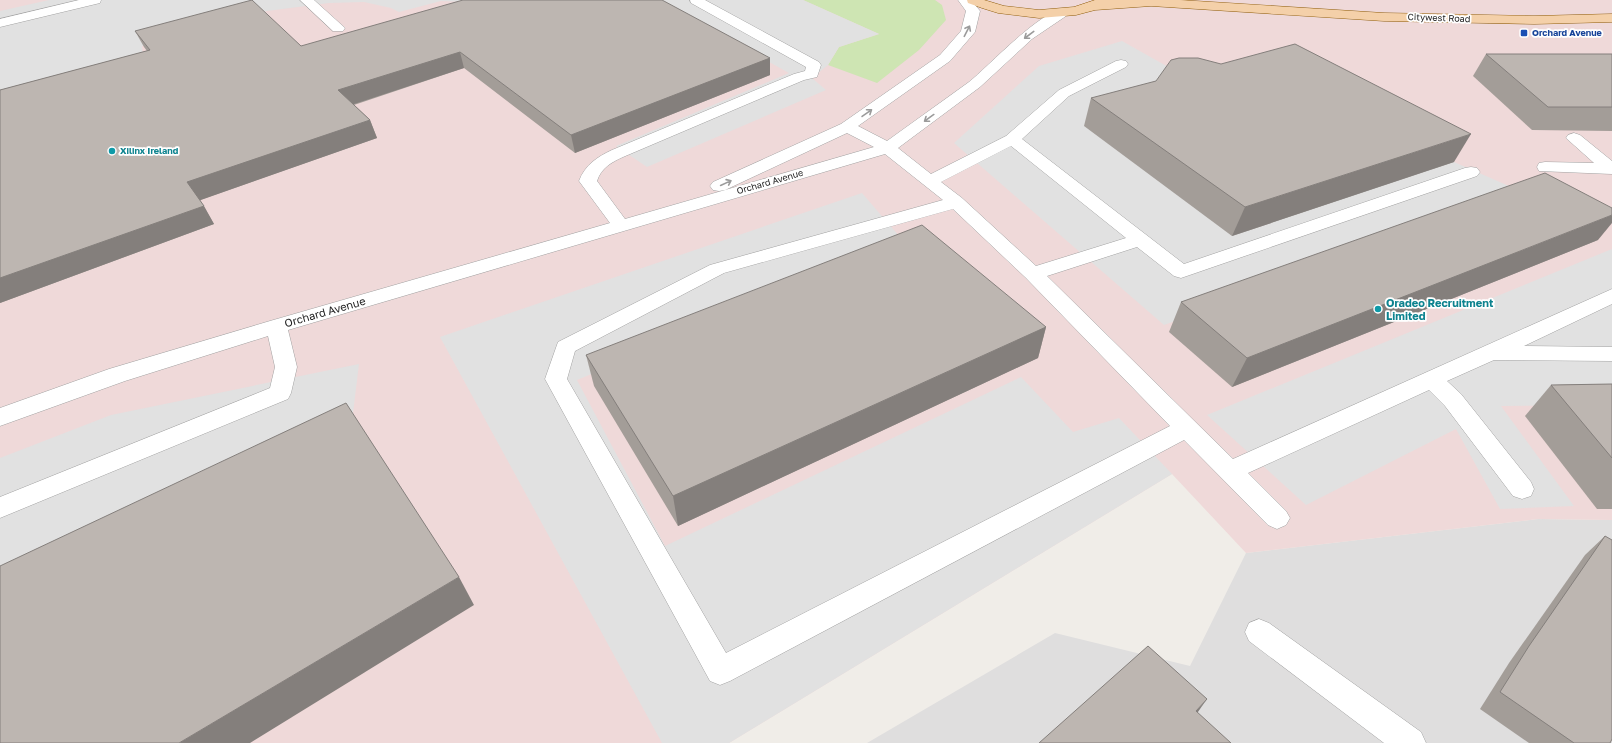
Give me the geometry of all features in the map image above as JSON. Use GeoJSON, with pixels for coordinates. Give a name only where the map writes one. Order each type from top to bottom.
{"type":"FeatureCollection","features":[{"type":"Feature","properties":{"kind":"main road","name":"Citywest Road"},"geometry":{"type":"LineString","coordinates":[[973,0],[1003,10],[1033,14],[1061,13],[1081,10],[1100,3],[1151,2],[1384,17],[1534,20],[1612,18]]}},
{"type":"Feature","properties":{"kind":"main road","name":"Citywest Road"},"geometry":{"type":"LineString","coordinates":[[1224,0],[1266,9]]}},
{"type":"Feature","properties":{"kind":"street"},"geometry":{"type":"LineString","coordinates":[[0,23],[95,0]]}},
{"type":"Feature","properties":{"kind":"street"},"geometry":{"type":"LineString","coordinates":[[306,0],[338,28]]}},
{"type":"Feature","properties":{"kind":"street"},"geometry":{"type":"LineString","coordinates":[[621,226],[588,181],[592,168],[623,151],[799,77],[812,74],[814,65],[696,0]]}},
{"type":"Feature","properties":{"kind":"street","name":"Orchard Avenue"},"geometry":{"type":"LineString","coordinates":[[653,217],[846,127],[945,58],[968,32],[973,11],[964,0]]}},
{"type":"Feature","properties":{"kind":"street","name":"Orchard Avenue"},"geometry":{"type":"LineString","coordinates":[[0,417],[117,375],[277,326],[888,148],[976,84],[1027,36],[1061,13]]}},
{"type":"Feature","properties":{"kind":"street"},"geometry":{"type":"LineString","coordinates":[[930,181],[1012,139],[1064,93],[1121,64]]}},
{"type":"Feature","properties":{"kind":"street"},"geometry":{"type":"LineString","coordinates":[[846,127],[888,148],[956,202],[1033,274],[1277,518]]}},
{"type":"Feature","properties":{"kind":"street"},"geometry":{"type":"LineString","coordinates":[[1574,138],[1611,168]]}},
{"type":"Feature","properties":{"kind":"street"},"geometry":{"type":"LineString","coordinates":[[1012,139],[1180,272],[1471,172]]}},
{"type":"Feature","properties":{"kind":"street"},"geometry":{"type":"LineString","coordinates":[[1545,167],[1611,168]]}},
{"type":"Feature","properties":{"kind":"street"},"geometry":{"type":"LineString","coordinates":[[956,202],[717,269],[566,347],[556,379],[720,671],[1186,428]]}},
{"type":"Feature","properties":{"kind":"street"},"geometry":{"type":"LineString","coordinates":[[1033,274],[1140,240]]}},
{"type":"Feature","properties":{"kind":"street"},"geometry":{"type":"LineString","coordinates":[[1230,471],[1612,296]]}},
{"type":"Feature","properties":{"kind":"street"},"geometry":{"type":"LineString","coordinates":[[0,508],[280,393],[286,367],[277,326]]}},
{"type":"Feature","properties":{"kind":"street"},"geometry":{"type":"LineString","coordinates":[[1490,353],[1612,354]]}},
{"type":"Feature","properties":{"kind":"street"},"geometry":{"type":"LineString","coordinates":[[1431,380],[1453,400],[1522,488]]}},
{"type":"Feature","properties":{"kind":"street"},"geometry":{"type":"LineString","coordinates":[[1259,632],[1410,743]]}},
{"type":"Feature","properties":{"kind":"shaded area"},"geometry":{"type":"Polygon","coordinates":[[[0,0],[1612,0],[1612,520],[1538,519],[1246,553],[1172,474],[729,743],[0,743],[0,0]]]}},
{"type":"Feature","properties":{"kind":"shaded area"},"geometry":{"type":"Polygon","coordinates":[[[49,0],[499,0],[488,3],[441,1],[399,12],[391,8],[364,2],[329,3],[267,11],[142,46],[144,70],[0,110],[0,11],[49,0]]]}},
{"type":"Feature","properties":{"kind":"shaded area"},"geometry":{"type":"Polygon","coordinates":[[[657,0],[803,0],[879,34],[839,47],[828,65],[812,78],[826,90],[647,167],[616,146],[789,73],[657,0]]]}},
{"type":"Feature","properties":{"kind":"shaded area"},"geometry":{"type":"Polygon","coordinates":[[[1122,41],[1211,91],[1454,162],[1527,194],[1164,325],[954,143],[1039,66],[1122,41]]]}},
{"type":"Feature","properties":{"kind":"shaded area"},"geometry":{"type":"Polygon","coordinates":[[[862,193],[906,244],[577,380],[665,546],[1021,377],[1073,432],[1119,418],[1172,474],[729,743],[662,743],[440,337],[862,193]]]}},
{"type":"Feature","properties":{"kind":"shaded area"},"geometry":{"type":"Polygon","coordinates":[[[1612,249],[1612,405],[1501,406],[1574,506],[1500,509],[1456,429],[1306,505],[1207,415],[1612,249]]]}},
{"type":"Feature","properties":{"kind":"shaded area"},"geometry":{"type":"Polygon","coordinates":[[[359,364],[353,413],[0,584],[0,458],[111,415],[359,364]]]}},
{"type":"Feature","properties":{"kind":"shaded area"},"geometry":{"type":"Polygon","coordinates":[[[1538,519],[1612,520],[1612,743],[867,743],[1055,633],[1190,666],[1246,553],[1538,519]]]}},
{"type":"Feature","properties":{"kind":"green space"},"geometry":{"type":"Polygon","coordinates":[[[803,0],[935,0],[942,5],[946,20],[919,50],[877,83],[828,65],[839,47],[879,34],[803,0]]]}},
{"type":"Feature","properties":{"kind":"building","name":"Xilinx Ireland"},"geometry":{"type":"Polygon","coordinates":[[[252,0],[301,46],[463,0],[662,0],[770,58],[571,135],[460,52],[338,90],[370,120],[187,182],[204,206],[0,278],[0,90],[150,50],[135,31],[252,0]]]}},
{"type":"Feature","properties":{"kind":"building"},"geometry":{"type":"Polygon","coordinates":[[[1295,44],[1471,134],[1245,207],[1091,98],[1156,81],[1171,60],[1179,58],[1198,58],[1221,64],[1295,44]]]}},
{"type":"Feature","properties":{"kind":"building"},"geometry":{"type":"Polygon","coordinates":[[[1486,54],[1612,54],[1612,107],[1548,107],[1486,54]]]}},
{"type":"Feature","properties":{"kind":"building"},"geometry":{"type":"Polygon","coordinates":[[[1545,173],[1612,208],[1612,215],[1247,358],[1181,302],[1545,173]]]}},
{"type":"Feature","properties":{"kind":"building"},"geometry":{"type":"Polygon","coordinates":[[[922,225],[1046,327],[673,496],[586,355],[922,225]]]}},
{"type":"Feature","properties":{"kind":"building"},"geometry":{"type":"Polygon","coordinates":[[[1612,384],[1612,458],[1551,385],[1612,384]]]}},
{"type":"Feature","properties":{"kind":"building"},"geometry":{"type":"Polygon","coordinates":[[[346,403],[459,577],[179,743],[0,743],[0,566],[346,403]]]}},
{"type":"Feature","properties":{"kind":"building"},"geometry":{"type":"Polygon","coordinates":[[[1605,536],[1612,540],[1612,739],[1610,743],[1574,743],[1500,692],[1529,646],[1605,536]]]}},
{"type":"Feature","properties":{"kind":"building"},"geometry":{"type":"Polygon","coordinates":[[[1148,646],[1207,699],[1196,711],[1231,743],[1039,743],[1148,646]]]}},
{"type":"Feature","properties":{"kind":"place","name":"Orchard Avenue"},"geometry":{"type":"Point","coordinates":[1524,33]}},
{"type":"Feature","properties":{"kind":"place","name":"Xilinx Ireland"},"geometry":{"type":"Point","coordinates":[112,151]}},
{"type":"Feature","properties":{"kind":"place","name":"Oradeo Recruitment Limited"},"geometry":{"type":"Point","coordinates":[1378,309]}}]}
